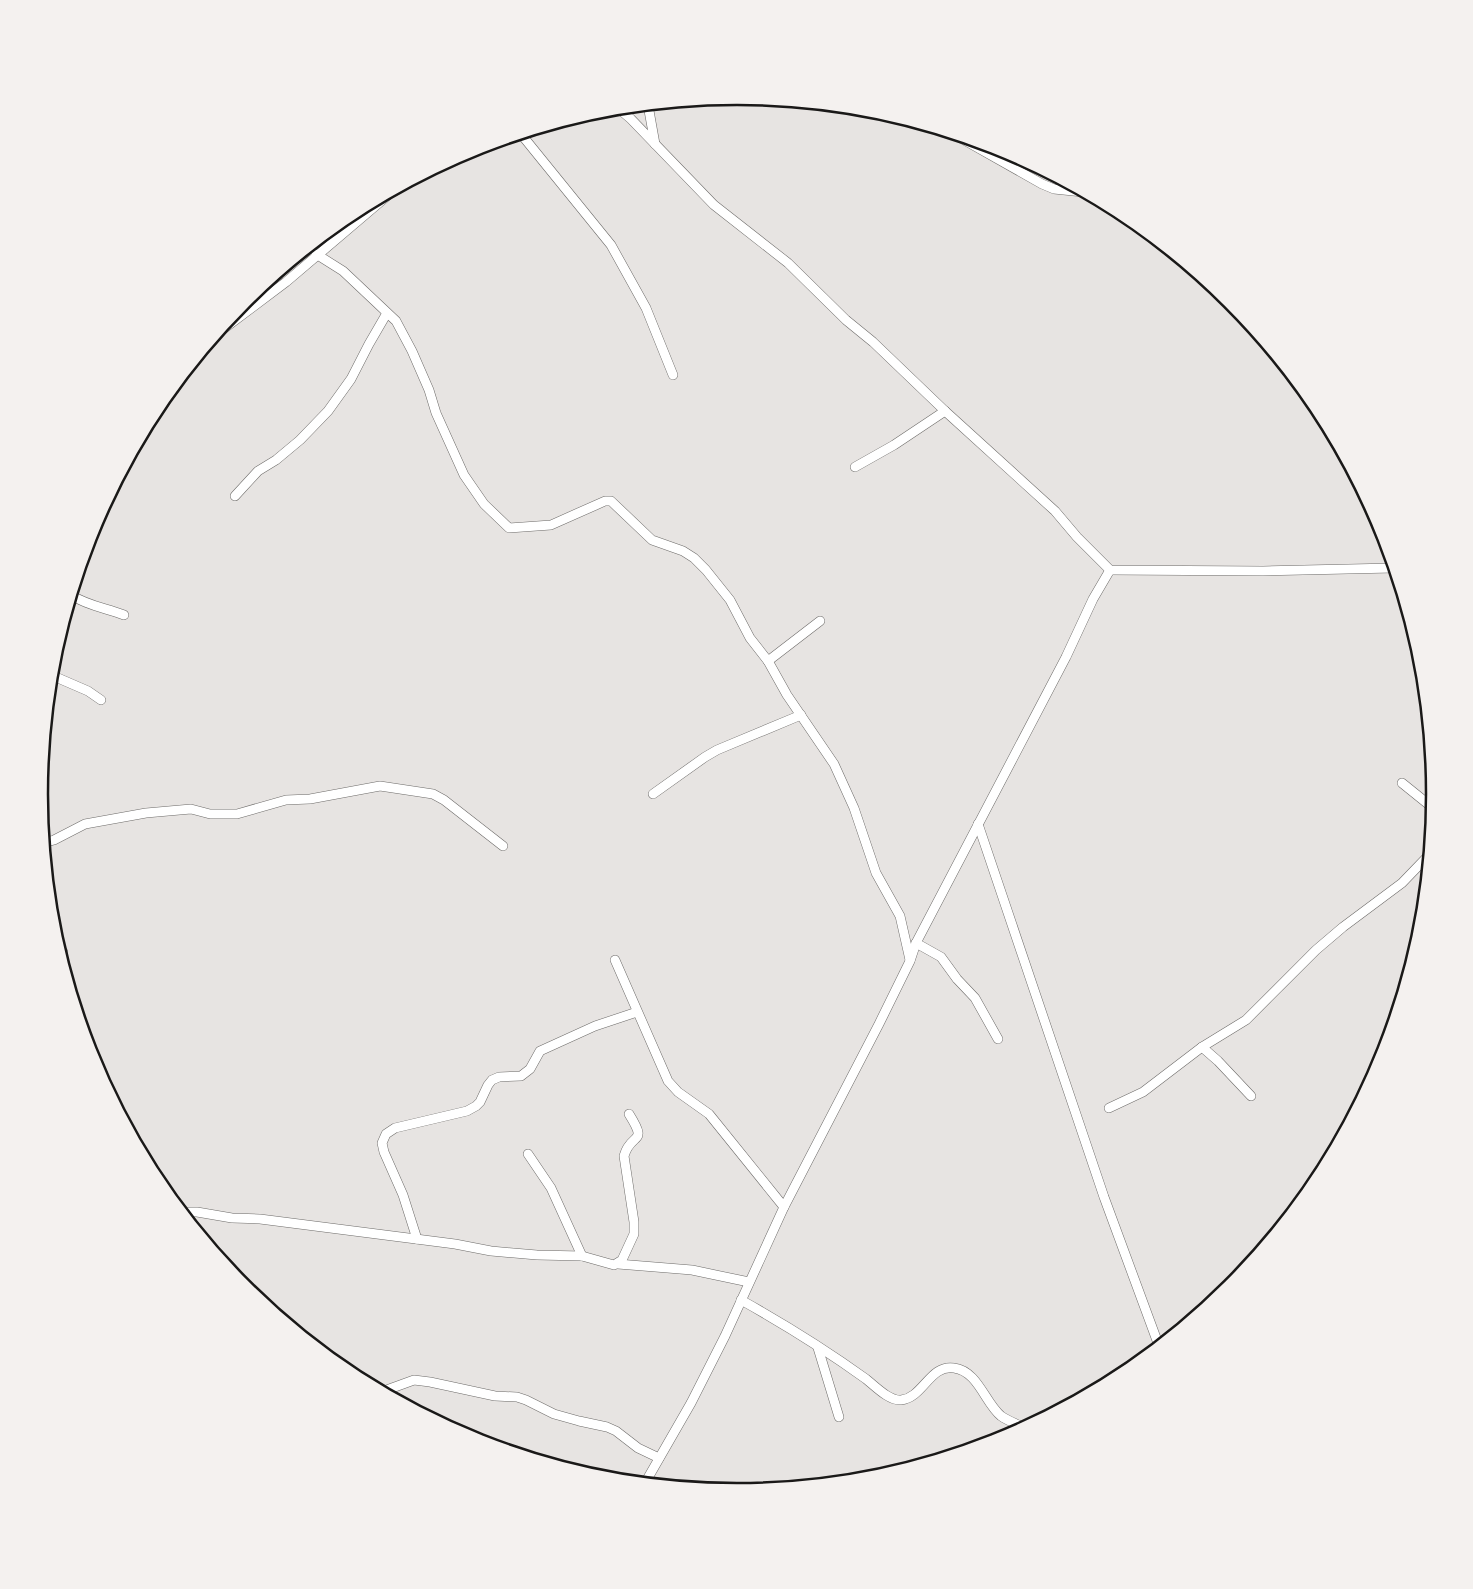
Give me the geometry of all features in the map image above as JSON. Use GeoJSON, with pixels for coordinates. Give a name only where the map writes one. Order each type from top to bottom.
{"type":"FeatureCollection","features":[{"type":"Feature","properties":{"kind":"street"},"geometry":{"type":"LineString","coordinates":[[649,111],[655,144]]}},
{"type":"Feature","properties":{"kind":"street"},"geometry":{"type":"LineString","coordinates":[[626,115],[714,205],[788,263],[846,320],[873,342],[945,411],[1055,511],[1082,544],[1110,570],[1263,571],[1387,568]]}},
{"type":"Feature","properties":{"kind":"street"},"geometry":{"type":"LineString","coordinates":[[525,139],[611,245],[646,308],[673,375]]}},
{"type":"Feature","properties":{"kind":"street"},"geometry":{"type":"LineString","coordinates":[[988,153],[1042,184],[1054,189],[1066,190]]}},
{"type":"Feature","properties":{"kind":"street"},"geometry":{"type":"LineString","coordinates":[[240,316],[286,282],[316,254],[359,219]]}},
{"type":"Feature","properties":{"kind":"street"},"geometry":{"type":"LineString","coordinates":[[316,254],[343,271],[396,321],[412,351],[429,390],[436,413],[464,475],[484,504],[500,521],[509,528],[551,525],[605,501],[611,501],[652,540],[683,551],[694,558],[706,570],[730,600],[750,638],[768,660],[801,716],[834,764],[854,808],[876,874],[900,916],[910,961]]}},
{"type":"Feature","properties":{"kind":"street"},"geometry":{"type":"LineString","coordinates":[[236,496],[258,471],[276,460],[300,440],[328,411],[351,380],[387,313]]}},
{"type":"Feature","properties":{"kind":"street"},"geometry":{"type":"LineString","coordinates":[[855,467],[894,445],[945,411]]}},
{"type":"Feature","properties":{"kind":"street"},"geometry":{"type":"LineString","coordinates":[[648,1478],[691,1403],[725,1336],[784,1207],[910,961],[916,943],[1066,657],[1093,599],[1110,570]]}},
{"type":"Feature","properties":{"kind":"street"},"geometry":{"type":"LineString","coordinates":[[76,598],[98,608],[109,609],[124,615]]}},
{"type":"Feature","properties":{"kind":"street"},"geometry":{"type":"LineString","coordinates":[[768,660],[820,621]]}},
{"type":"Feature","properties":{"kind":"street"},"geometry":{"type":"LineString","coordinates":[[58,678],[88,691],[101,700]]}},
{"type":"Feature","properties":{"kind":"street"},"geometry":{"type":"LineString","coordinates":[[653,794],[704,757],[717,750],[801,716]]}},
{"type":"Feature","properties":{"kind":"street"},"geometry":{"type":"LineString","coordinates":[[1402,783],[1426,802]]}},
{"type":"Feature","properties":{"kind":"street"},"geometry":{"type":"LineString","coordinates":[[49,841],[85,824],[138,814],[182,809],[191,809],[210,814],[237,814],[286,800],[310,799],[380,786],[433,794],[444,800],[503,846]]}},
{"type":"Feature","properties":{"kind":"street"},"geometry":{"type":"LineString","coordinates":[[978,824],[1104,1197],[1157,1340]]}},
{"type":"Feature","properties":{"kind":"street"},"geometry":{"type":"LineString","coordinates":[[1109,1108],[1143,1092],[1202,1047],[1246,1020],[1316,950],[1343,927],[1402,883],[1422,862]]}},
{"type":"Feature","properties":{"kind":"street"},"geometry":{"type":"LineString","coordinates":[[916,943],[941,957],[974,998],[998,1039]]}},
{"type":"Feature","properties":{"kind":"street"},"geometry":{"type":"LineString","coordinates":[[615,960],[668,1082],[678,1092],[709,1114],[784,1207]]}},
{"type":"Feature","properties":{"kind":"street"},"geometry":{"type":"LineString","coordinates":[[417,1239],[403,1195],[384,1152],[382,1143],[386,1134],[395,1128],[467,1111],[480,1102],[492,1080],[499,1077],[521,1076],[530,1069],[540,1051],[595,1026],[637,1012]]}},
{"type":"Feature","properties":{"kind":"street"},"geometry":{"type":"LineString","coordinates":[[1202,1047],[1251,1096]]}},
{"type":"Feature","properties":{"kind":"street"},"geometry":{"type":"LineString","coordinates":[[618,1264],[622,1260],[634,1234],[634,1222],[624,1156],[626,1150],[638,1136],[639,1130],[629,1114]]}},
{"type":"Feature","properties":{"kind":"street"},"geometry":{"type":"LineString","coordinates":[[528,1154],[551,1188],[582,1256]]}},
{"type":"Feature","properties":{"kind":"street"},"geometry":{"type":"LineString","coordinates":[[189,1212],[417,1239],[491,1251],[537,1256],[582,1256],[614,1266],[618,1264],[692,1270],[749,1282]]}},
{"type":"Feature","properties":{"kind":"street"},"geometry":{"type":"LineString","coordinates":[[741,1300],[794,1330],[889,1397],[900,1400],[912,1396],[940,1370],[954,1368],[970,1375],[1002,1417],[1016,1424]]}},
{"type":"Feature","properties":{"kind":"street"},"geometry":{"type":"LineString","coordinates":[[818,1348],[839,1417]]}},
{"type":"Feature","properties":{"kind":"street"},"geometry":{"type":"LineString","coordinates":[[389,1389],[414,1380],[495,1396],[517,1397],[554,1414],[579,1422],[607,1427],[616,1431],[638,1448],[659,1458]]}}]}
